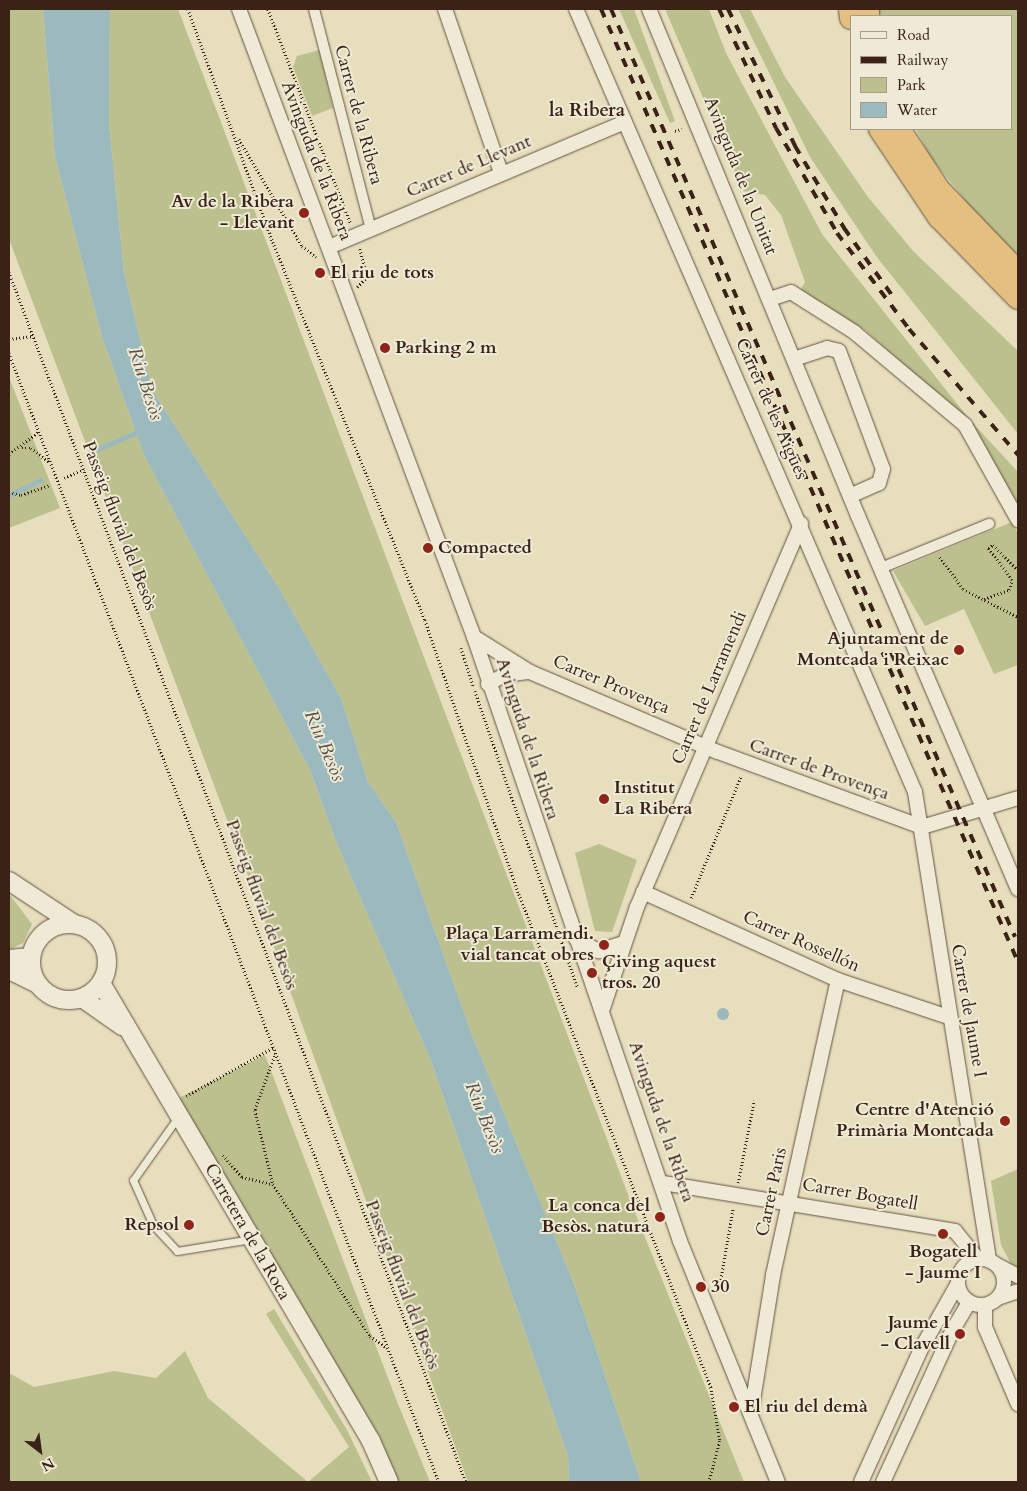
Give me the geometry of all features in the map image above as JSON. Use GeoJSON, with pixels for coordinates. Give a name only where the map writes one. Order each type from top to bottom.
{"type":"FeatureCollection","features":[{"type":"Feature","properties":{"kind":"highway"},"geometry":{"type":"LineString","coordinates":[[881,130],[938,216],[1018,298]]}},
{"type":"Feature","properties":{"kind":"highway"},"geometry":{"type":"LineString","coordinates":[[900,130],[939,190],[1018,272]]}},
{"type":"Feature","properties":{"kind":"street","name":"Avinguda de la Ribera"},"geometry":{"type":"LineString","coordinates":[[238,9],[474,637],[488,684],[576,939],[603,1008],[663,1183],[680,1241],[778,1482]]}},
{"type":"Feature","properties":{"kind":"street","name":"Carrer de la Ribera"},"geometry":{"type":"LineString","coordinates":[[314,9],[371,229]]}},
{"type":"Feature","properties":{"kind":"street"},"geometry":{"type":"LineString","coordinates":[[445,9],[501,172]]}},
{"type":"Feature","properties":{"kind":"street","name":"Carrer de les Aigues"},"geometry":{"type":"LineString","coordinates":[[576,9],[801,524],[915,792],[922,827]]}},
{"type":"Feature","properties":{"kind":"street","name":"Avinguda de la Unitat"},"geometry":{"type":"LineString","coordinates":[[649,9],[850,496],[1018,889]]}},
{"type":"Feature","properties":{"kind":"street","name":"Carrer de Llevant"},"geometry":{"type":"LineString","coordinates":[[329,248],[501,172],[624,122]]}},
{"type":"Feature","properties":{"kind":"street"},"geometry":{"type":"LineString","coordinates":[[770,299],[791,292],[854,332],[965,425],[1018,520]]}},
{"type":"Feature","properties":{"kind":"street"},"geometry":{"type":"LineString","coordinates":[[794,359],[827,348],[839,351],[883,469],[880,483],[850,496]]}},
{"type":"Feature","properties":{"kind":"street","name":"Carrer de Larramendi"},"geometry":{"type":"LineString","coordinates":[[603,1008],[643,892],[704,746],[801,524]]}},
{"type":"Feature","properties":{"kind":"street"},"geometry":{"type":"LineString","coordinates":[[881,568],[989,524]]}},
{"type":"Feature","properties":{"kind":"street","name":"Carrer Provença"},"geometry":{"type":"LineString","coordinates":[[474,637],[530,672],[704,746]]}},
{"type":"Feature","properties":{"kind":"street","name":"Carrer Provença"},"geometry":{"type":"LineString","coordinates":[[488,684],[504,675],[530,672]]}},
{"type":"Feature","properties":{"kind":"street","name":"Carrer de Provença"},"geometry":{"type":"LineString","coordinates":[[704,746],[922,827]]}},
{"type":"Feature","properties":{"kind":"street"},"geometry":{"type":"LineString","coordinates":[[922,827],[1018,798]]}},
{"type":"Feature","properties":{"kind":"street","name":"Carrer de Jaume I"},"geometry":{"type":"LineString","coordinates":[[922,827],[948,1017],[976,1158],[988,1261]]}},
{"type":"Feature","properties":{"kind":"street"},"geometry":{"type":"LineString","coordinates":[[9,881],[36,902],[74,924],[90,930],[105,950],[107,967],[100,983],[82,998]]}},
{"type":"Feature","properties":{"kind":"street","name":"Carrer Rossellón"},"geometry":{"type":"LineString","coordinates":[[643,892],[838,980],[948,1017]]}},
{"type":"Feature","properties":{"kind":"street"},"geometry":{"type":"LineString","coordinates":[[36,902],[45,932]]}},
{"type":"Feature","properties":{"kind":"street"},"geometry":{"type":"LineString","coordinates":[[36,983],[31,957],[45,932],[74,924]]}},
{"type":"Feature","properties":{"kind":"street"},"geometry":{"type":"LineString","coordinates":[[576,939],[599,951],[624,943]]}},
{"type":"Feature","properties":{"kind":"street"},"geometry":{"type":"LineString","coordinates":[[9,959],[31,957]]}},
{"type":"Feature","properties":{"kind":"street"},"geometry":{"type":"LineString","coordinates":[[9,970],[36,983],[56,998],[82,998],[129,1031]]}},
{"type":"Feature","properties":{"kind":"street","name":"Carrer Paris"},"geometry":{"type":"LineString","coordinates":[[751,1414],[789,1200],[838,980]]}},
{"type":"Feature","properties":{"kind":"street","name":"Carretera de la Roca"},"geometry":{"type":"LineString","coordinates":[[100,983],[180,1108],[251,1239],[371,1441],[390,1482]]}},
{"type":"Feature","properties":{"kind":"street","name":"Carrer Bogatell"},"geometry":{"type":"LineString","coordinates":[[663,1183],[789,1200],[956,1231],[988,1261]]}},
{"type":"Feature","properties":{"kind":"street"},"geometry":{"type":"LineString","coordinates":[[861,1482],[921,1349],[958,1285],[961,1270],[988,1261],[1018,1276]]}},
{"type":"Feature","properties":{"kind":"street"},"geometry":{"type":"LineString","coordinates":[[988,1261],[1004,1278],[998,1298]]}},
{"type":"Feature","properties":{"kind":"street"},"geometry":{"type":"LineString","coordinates":[[958,1285],[969,1303],[985,1306],[998,1298],[1018,1291]]}},
{"type":"Feature","properties":{"kind":"street"},"geometry":{"type":"LineString","coordinates":[[883,1482],[952,1331],[969,1303]]}},
{"type":"Feature","properties":{"kind":"street"},"geometry":{"type":"LineString","coordinates":[[985,1306],[985,1327],[1018,1404]]}},
{"type":"Feature","properties":{"kind":"lane"},"geometry":{"type":"LineString","coordinates":[[180,1108],[133,1180],[154,1225],[177,1251],[251,1239]]}},
{"type":"Feature","properties":{"kind":"path"},"geometry":{"type":"LineString","coordinates":[[188,9],[238,138],[273,242],[425,620],[519,894],[711,1387],[720,1441],[709,1482]]}},
{"type":"Feature","properties":{"kind":"path"},"geometry":{"type":"LineString","coordinates":[[268,9],[355,235],[367,277],[346,294]]}},
{"type":"Feature","properties":{"kind":"path"},"geometry":{"type":"LineString","coordinates":[[675,132],[682,129]]}},
{"type":"Feature","properties":{"kind":"path"},"geometry":{"type":"LineString","coordinates":[[238,138],[302,246],[321,262]]}},
{"type":"Feature","properties":{"kind":"path","name":"Passeig fluvial del Besòs"},"geometry":{"type":"LineString","coordinates":[[9,272],[466,1482]]}},
{"type":"Feature","properties":{"kind":"path"},"geometry":{"type":"LineString","coordinates":[[9,339],[33,336]]}},
{"type":"Feature","properties":{"kind":"path"},"geometry":{"type":"LineString","coordinates":[[9,353],[439,1482]]}},
{"type":"Feature","properties":{"kind":"path"},"geometry":{"type":"LineString","coordinates":[[22,448],[31,433],[38,432]]}},
{"type":"Feature","properties":{"kind":"path"},"geometry":{"type":"LineString","coordinates":[[9,454],[22,448],[31,448],[50,463]]}},
{"type":"Feature","properties":{"kind":"path"},"geometry":{"type":"LineString","coordinates":[[64,478],[84,468]]}},
{"type":"Feature","properties":{"kind":"path"},"geometry":{"type":"LineString","coordinates":[[9,492],[21,495],[50,485]]}},
{"type":"Feature","properties":{"kind":"path"},"geometry":{"type":"LineString","coordinates":[[984,599],[1009,590],[1012,580],[988,548],[993,545],[1018,570]]}},
{"type":"Feature","properties":{"kind":"path"},"geometry":{"type":"LineString","coordinates":[[935,546],[963,588],[1018,617]]}},
{"type":"Feature","properties":{"kind":"path","name":"Avinguda de la Ribera"},"geometry":{"type":"LineString","coordinates":[[462,648],[579,992]]}},
{"type":"Feature","properties":{"kind":"path"},"geometry":{"type":"LineString","coordinates":[[685,911],[747,763]]}},
{"type":"Feature","properties":{"kind":"path"},"geometry":{"type":"LineString","coordinates":[[180,1108],[274,1047]]}},
{"type":"Feature","properties":{"kind":"path"},"geometry":{"type":"LineString","coordinates":[[276,1053],[255,1110],[273,1184],[370,1336],[388,1348]]}},
{"type":"Feature","properties":{"kind":"path"},"geometry":{"type":"LineString","coordinates":[[217,1148],[242,1177],[273,1184]]}},
{"type":"Feature","properties":{"kind":"green space"},"geometry":{"type":"Polygon","coordinates":[[[9,9],[43,9],[55,157],[102,337],[144,455],[310,770],[337,844],[431,1061],[568,1456],[569,1482],[468,1482],[256,897],[9,239],[9,9]]]}},
{"type":"Feature","properties":{"kind":"green space"},"geometry":{"type":"Polygon","coordinates":[[[110,9],[178,9],[632,1205],[744,1482],[641,1482],[574,1284],[472,1035],[396,822],[368,782],[341,698],[279,588],[152,390],[124,272],[109,124],[110,9]]]}},
{"type":"Feature","properties":{"kind":"green space"},"geometry":{"type":"Polygon","coordinates":[[[619,9],[634,9],[675,121],[670,123],[619,9]]]}},
{"type":"Feature","properties":{"kind":"green space"},"geometry":{"type":"Polygon","coordinates":[[[665,9],[709,9],[726,53],[822,234],[970,420],[1018,472],[1018,508],[965,419],[865,330],[799,293],[805,282],[781,215],[765,195],[743,191],[665,9]]]}},
{"type":"Feature","properties":{"kind":"green space"},"geometry":{"type":"Polygon","coordinates":[[[738,9],[750,9],[785,77],[868,197],[914,252],[1018,351],[1018,434],[876,256],[810,157],[738,9]]]}},
{"type":"Feature","properties":{"kind":"green space"},"geometry":{"type":"Polygon","coordinates":[[[879,9],[1018,9],[1018,257],[969,205],[929,155],[916,130],[1012,130],[1012,15],[879,15],[879,9]]]}},
{"type":"Feature","properties":{"kind":"green space"},"geometry":{"type":"Polygon","coordinates":[[[319,50],[333,108],[312,116],[293,67],[297,56],[319,50]]]}},
{"type":"Feature","properties":{"kind":"green space"},"geometry":{"type":"Polygon","coordinates":[[[9,377],[60,508],[9,528],[9,377]]]}},
{"type":"Feature","properties":{"kind":"green space"},"geometry":{"type":"Polygon","coordinates":[[[1012,522],[1018,534],[1018,665],[994,674],[964,609],[925,626],[893,571],[1012,522]]]}},
{"type":"Feature","properties":{"kind":"green space"},"geometry":{"type":"Polygon","coordinates":[[[599,844],[637,860],[612,932],[595,931],[575,853],[599,844]]]}},
{"type":"Feature","properties":{"kind":"green space"},"geometry":{"type":"Polygon","coordinates":[[[9,894],[32,924],[23,943],[9,950],[9,894]]]}},
{"type":"Feature","properties":{"kind":"green space"},"geometry":{"type":"Polygon","coordinates":[[[265,1055],[396,1399],[430,1482],[398,1482],[380,1438],[179,1098],[265,1055]]]}},
{"type":"Feature","properties":{"kind":"green space"},"geometry":{"type":"Polygon","coordinates":[[[1018,1169],[1018,1267],[1012,1266],[1001,1245],[991,1181],[1018,1169]]]}},
{"type":"Feature","properties":{"kind":"green space"},"geometry":{"type":"Polygon","coordinates":[[[274,1309],[347,1430],[372,1482],[308,1482],[349,1447],[266,1314],[274,1309]]]}},
{"type":"Feature","properties":{"kind":"green space"},"geometry":{"type":"Polygon","coordinates":[[[185,1351],[208,1398],[308,1482],[9,1482],[9,1373],[34,1387],[114,1371],[156,1378],[185,1351]]]}},
{"type":"Feature","properties":{"kind":"water","name":"Riu Besòs"},"geometry":{"type":"Polygon","coordinates":[[[43,9],[110,9],[109,124],[124,272],[152,390],[279,588],[341,698],[368,782],[396,822],[472,1035],[574,1284],[641,1482],[569,1482],[568,1456],[431,1061],[337,844],[310,770],[144,455],[102,337],[55,157],[43,9]]]}},
{"type":"Feature","properties":{"kind":"water"},"geometry":{"type":"Polygon","coordinates":[[[721,1008],[725,1008],[729,1014],[725,1020],[721,1020],[717,1016],[717,1012],[721,1008]]]}},
{"type":"Feature","properties":{"kind":"waterway"},"geometry":{"type":"LineString","coordinates":[[91,452],[140,431]]}},
{"type":"Feature","properties":{"kind":"waterway"},"geometry":{"type":"LineString","coordinates":[[9,495],[41,480]]}},
{"type":"Feature","properties":{"kind":"railway"},"geometry":{"type":"LineString","coordinates":[[601,9],[1018,962]]}},
{"type":"Feature","properties":{"kind":"railway"},"geometry":{"type":"LineString","coordinates":[[611,9],[1015,937]]}},
{"type":"Feature","properties":{"kind":"railway"},"geometry":{"type":"LineString","coordinates":[[719,9],[776,128],[837,233],[909,329],[1018,455]]}},
{"type":"Feature","properties":{"kind":"railway"},"geometry":{"type":"LineString","coordinates":[[728,9],[795,146],[844,228],[894,298]]}},
{"type":"Feature","properties":{"kind":"place","name":"Av de la Ribera - Llevant"},"geometry":{"type":"Point","coordinates":[304,213]}},
{"type":"Feature","properties":{"kind":"place","name":"El riu de tots"},"geometry":{"type":"Point","coordinates":[320,273]}},
{"type":"Feature","properties":{"kind":"place","name":"Parking 2 m"},"geometry":{"type":"Point","coordinates":[385,348]}},
{"type":"Feature","properties":{"kind":"place","name":"Compacted"},"geometry":{"type":"Point","coordinates":[428,548]}},
{"type":"Feature","properties":{"kind":"place","name":"Ajuntament de Montcada i Reixac"},"geometry":{"type":"Point","coordinates":[959,650]}},
{"type":"Feature","properties":{"kind":"place","name":"Institut La Ribera"},"geometry":{"type":"Point","coordinates":[604,799]}},
{"type":"Feature","properties":{"kind":"place","name":"Plaça Larramendi. vial tancat obres"},"geometry":{"type":"Point","coordinates":[604,945]}},
{"type":"Feature","properties":{"kind":"place","name":"Çiving aquest tros. 20"},"geometry":{"type":"Point","coordinates":[592,973]}},
{"type":"Feature","properties":{"kind":"place","name":"Centre d'Atenció Primària Montcada"},"geometry":{"type":"Point","coordinates":[1005,1121]}},
{"type":"Feature","properties":{"kind":"place","name":"La conca del Besòs. natura"},"geometry":{"type":"Point","coordinates":[660,1217]}},
{"type":"Feature","properties":{"kind":"place","name":"Repsol"},"geometry":{"type":"Point","coordinates":[189,1225]}},
{"type":"Feature","properties":{"kind":"place","name":"Bogatell - Jaume I"},"geometry":{"type":"Point","coordinates":[943,1234]}},
{"type":"Feature","properties":{"kind":"place","name":"30"},"geometry":{"type":"Point","coordinates":[701,1287]}},
{"type":"Feature","properties":{"kind":"place","name":"Jaume I - Clavell"},"geometry":{"type":"Point","coordinates":[960,1334]}},
{"type":"Feature","properties":{"kind":"place","name":"El riu del demà"},"geometry":{"type":"Point","coordinates":[734,1407]}},
{"type":"Feature","properties":{"kind":"district","name":"la Ribera"},"geometry":{"type":"Point","coordinates":[587,111]}}]}
